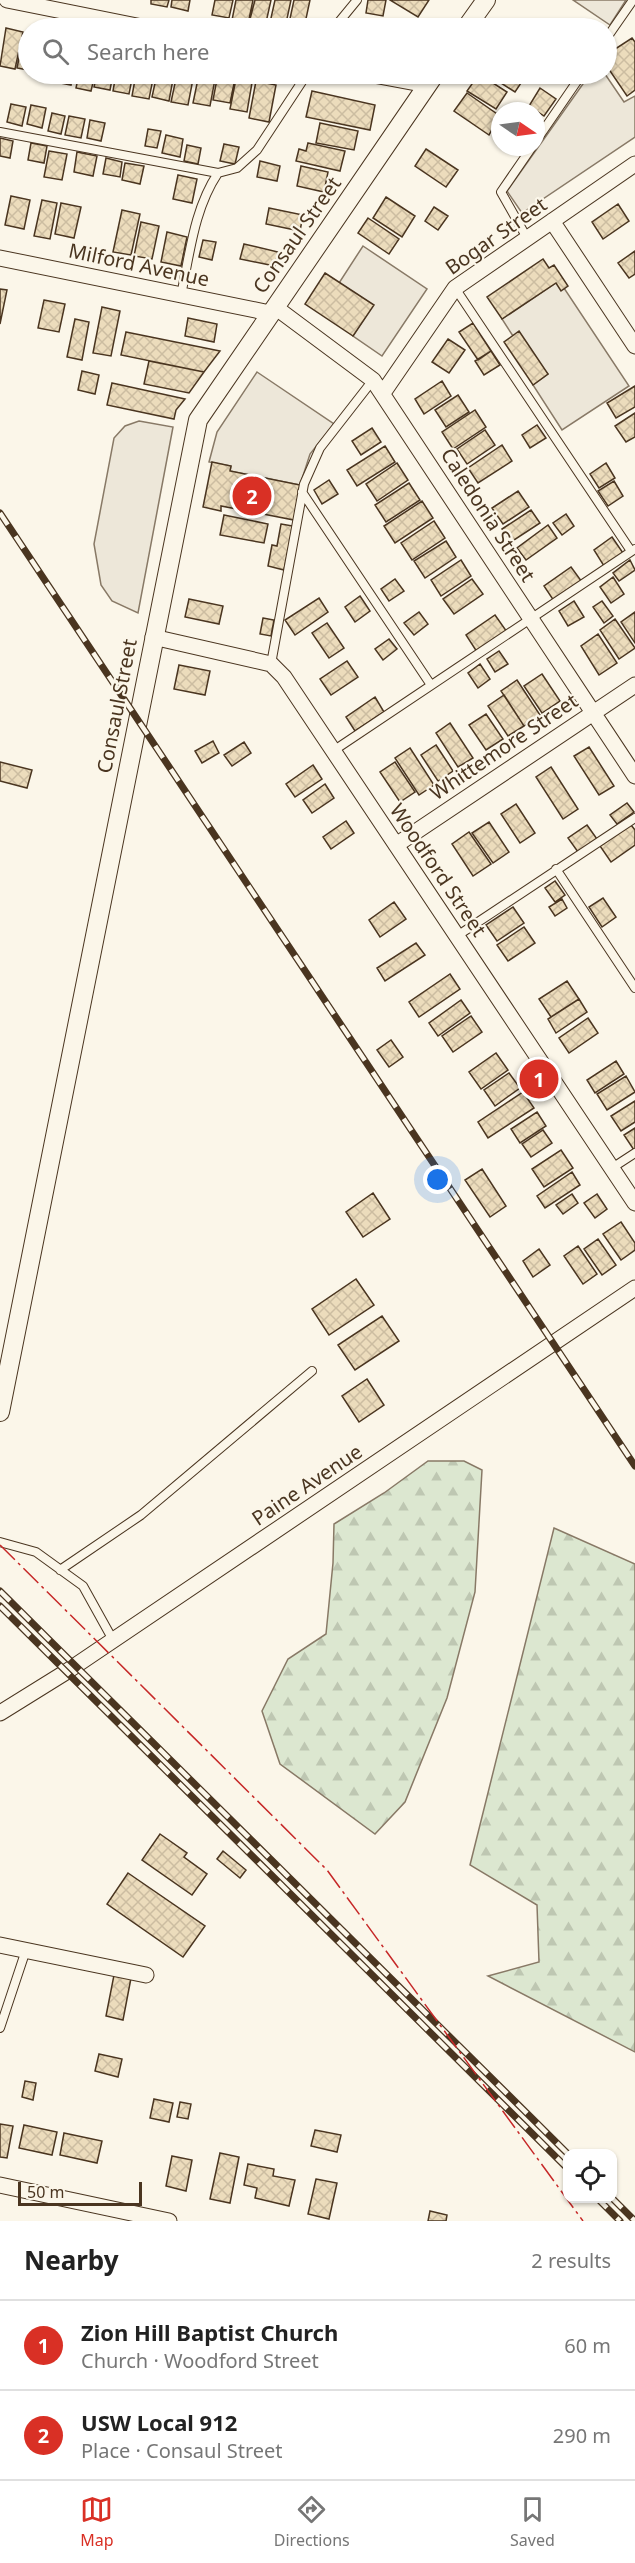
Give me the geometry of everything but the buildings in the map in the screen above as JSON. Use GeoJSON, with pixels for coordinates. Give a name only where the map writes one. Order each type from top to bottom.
{"type":"FeatureCollection","features":[{"type":"Feature","properties":{"kind":"street"},"geometry":{"type":"LineString","coordinates":[[7,0],[97,18]]}},
{"type":"Feature","properties":{"kind":"street"},"geometry":{"type":"LineString","coordinates":[[473,18],[486,0]]}},
{"type":"Feature","properties":{"kind":"street","name":"Consaul Street"},"geometry":{"type":"LineString","coordinates":[[0,1412],[198,420],[428,84]]}},
{"type":"Feature","properties":{"kind":"street","name":"Bogar Street"},"geometry":{"type":"LineString","coordinates":[[383,393],[455,288],[635,164]]}},
{"type":"Feature","properties":{"kind":"street"},"geometry":{"type":"LineString","coordinates":[[552,221],[635,345]]}},
{"type":"Feature","properties":{"kind":"street","name":"Milford Avenue"},"geometry":{"type":"LineString","coordinates":[[0,258],[181,295],[272,310]]}},
{"type":"Feature","properties":{"kind":"street","name":"Caledonia Street"},"geometry":{"type":"LineString","coordinates":[[272,310],[374,380],[635,776]]}},
{"type":"Feature","properties":{"kind":"street"},"geometry":{"type":"LineString","coordinates":[[153,637],[271,664]]}},
{"type":"Feature","properties":{"kind":"street","name":"Woodford Street"},"geometry":{"type":"LineString","coordinates":[[271,664],[284,677],[635,1203]]}},
{"type":"Feature","properties":{"kind":"street","name":"Whittemore Street"},"geometry":{"type":"LineString","coordinates":[[396,845],[635,684]]}},
{"type":"Feature","properties":{"kind":"street","name":"Paine Avenue"},"geometry":{"type":"LineString","coordinates":[[0,1713],[113,1640],[635,1288]]}},
{"type":"Feature","properties":{"kind":"street"},"geometry":{"type":"LineString","coordinates":[[0,1945],[146,1975]]}},
{"type":"Feature","properties":{"kind":"street"},"geometry":{"type":"LineString","coordinates":[[0,2185],[170,2221]]}},
{"type":"Feature","properties":{"kind":"lane"},"geometry":{"type":"LineString","coordinates":[[342,18],[357,0]]}},
{"type":"Feature","properties":{"kind":"lane"},"geometry":{"type":"LineString","coordinates":[[617,23],[633,0]]}},
{"type":"Feature","properties":{"kind":"lane"},"geometry":{"type":"LineString","coordinates":[[0,132],[218,173],[237,168],[257,150],[301,84]]}},
{"type":"Feature","properties":{"kind":"lane"},"geometry":{"type":"LineString","coordinates":[[545,128],[575,84]]}},
{"type":"Feature","properties":{"kind":"lane"},"geometry":{"type":"LineString","coordinates":[[526,156],[501,192],[527,238]]}},
{"type":"Feature","properties":{"kind":"lane"},"geometry":{"type":"LineString","coordinates":[[181,295],[200,205],[218,173]]}},
{"type":"Feature","properties":{"kind":"lane"},"geometry":{"type":"LineString","coordinates":[[333,751],[633,550],[455,288]]}},
{"type":"Feature","properties":{"kind":"lane"},"geometry":{"type":"LineString","coordinates":[[271,664],[302,492],[311,464],[320,448],[374,380]]}},
{"type":"Feature","properties":{"kind":"lane"},"geometry":{"type":"LineString","coordinates":[[302,492],[431,685]]}},
{"type":"Feature","properties":{"kind":"lane"},"geometry":{"type":"LineString","coordinates":[[457,936],[635,818]]}},
{"type":"Feature","properties":{"kind":"lane"},"geometry":{"type":"LineString","coordinates":[[556,869],[635,988]]}},
{"type":"Feature","properties":{"kind":"lane"},"geometry":{"type":"LineString","coordinates":[[612,1168],[635,1153]]}},
{"type":"Feature","properties":{"kind":"lane"},"geometry":{"type":"LineString","coordinates":[[60,1570],[141,1515],[312,1371]]}},
{"type":"Feature","properties":{"kind":"lane"},"geometry":{"type":"LineString","coordinates":[[0,1542],[36,1552],[83,1586],[113,1640]]}},
{"type":"Feature","properties":{"kind":"lane"},"geometry":{"type":"LineString","coordinates":[[0,2028],[26,1950]]}},
{"type":"Feature","properties":{"kind":"green space"},"geometry":{"type":"Polygon","coordinates":[[[428,1461],[464,1461],[482,1470],[475,1592],[447,1698],[405,1802],[375,1834],[280,1764],[262,1711],[288,1659],[326,1634],[333,1563],[334,1524],[384,1493],[428,1461]]]}},
{"type":"Feature","properties":{"kind":"green space"},"geometry":{"type":"Polygon","coordinates":[[[554,1528],[635,1564],[635,2052],[488,1976],[539,1962],[537,1905],[470,1865],[554,1528]]]}},
{"type":"Feature","properties":{"kind":"shaded area"},"geometry":{"type":"Polygon","coordinates":[[[573,0],[626,0],[614,18],[600,18],[573,0]]]}},
{"type":"Feature","properties":{"kind":"shaded area"},"geometry":{"type":"Polygon","coordinates":[[[583,84],[612,84],[624,102],[635,96],[635,137],[522,213],[507,191],[532,156],[545,156],[545,137],[583,84]]]}},
{"type":"Feature","properties":{"kind":"shaded area"},"geometry":{"type":"Polygon","coordinates":[[[363,246],[427,289],[382,356],[353,336],[373,305],[339,283],[363,246]]]}},
{"type":"Feature","properties":{"kind":"shaded area"},"geometry":{"type":"Polygon","coordinates":[[[556,283],[564,288],[629,386],[562,430],[533,385],[548,374],[513,336],[502,319],[556,283]]]}},
{"type":"Feature","properties":{"kind":"shaded area"},"geometry":{"type":"Polygon","coordinates":[[[257,372],[334,424],[310,454],[300,485],[230,471],[231,466],[209,462],[217,432],[257,372]]]}},
{"type":"Feature","properties":{"kind":"shaded area"},"geometry":{"type":"Polygon","coordinates":[[[139,421],[173,427],[138,613],[112,601],[101,585],[94,544],[114,438],[125,426],[139,421]]]}},
{"type":"Feature","properties":{"kind":"railway"},"geometry":{"type":"LineString","coordinates":[[0,513],[635,1466]]}},
{"type":"Feature","properties":{"kind":"railway"},"geometry":{"type":"LineString","coordinates":[[0,1591],[563,2149]]}},
{"type":"Feature","properties":{"kind":"railway"},"geometry":{"type":"LineString","coordinates":[[0,1606],[563,2164]]}},
{"type":"Feature","properties":{"kind":"railway"},"geometry":{"type":"LineString","coordinates":[[602,2203],[620,2221]]}},
{"type":"Feature","properties":{"kind":"railway"},"geometry":{"type":"LineString","coordinates":[[617,2203],[635,2221]]}},
{"type":"Feature","properties":{"kind":"power"},"geometry":{"type":"LineString","coordinates":[[0,1545],[327,1870],[583,2221]]}},
{"type":"Feature","properties":{"kind":"place","name":"USW Local 912"},"geometry":{"type":"Point","coordinates":[252,496]}},
{"type":"Feature","properties":{"kind":"place","name":"Zion Hill Baptist Church"},"geometry":{"type":"Point","coordinates":[539,1079]}}]}
